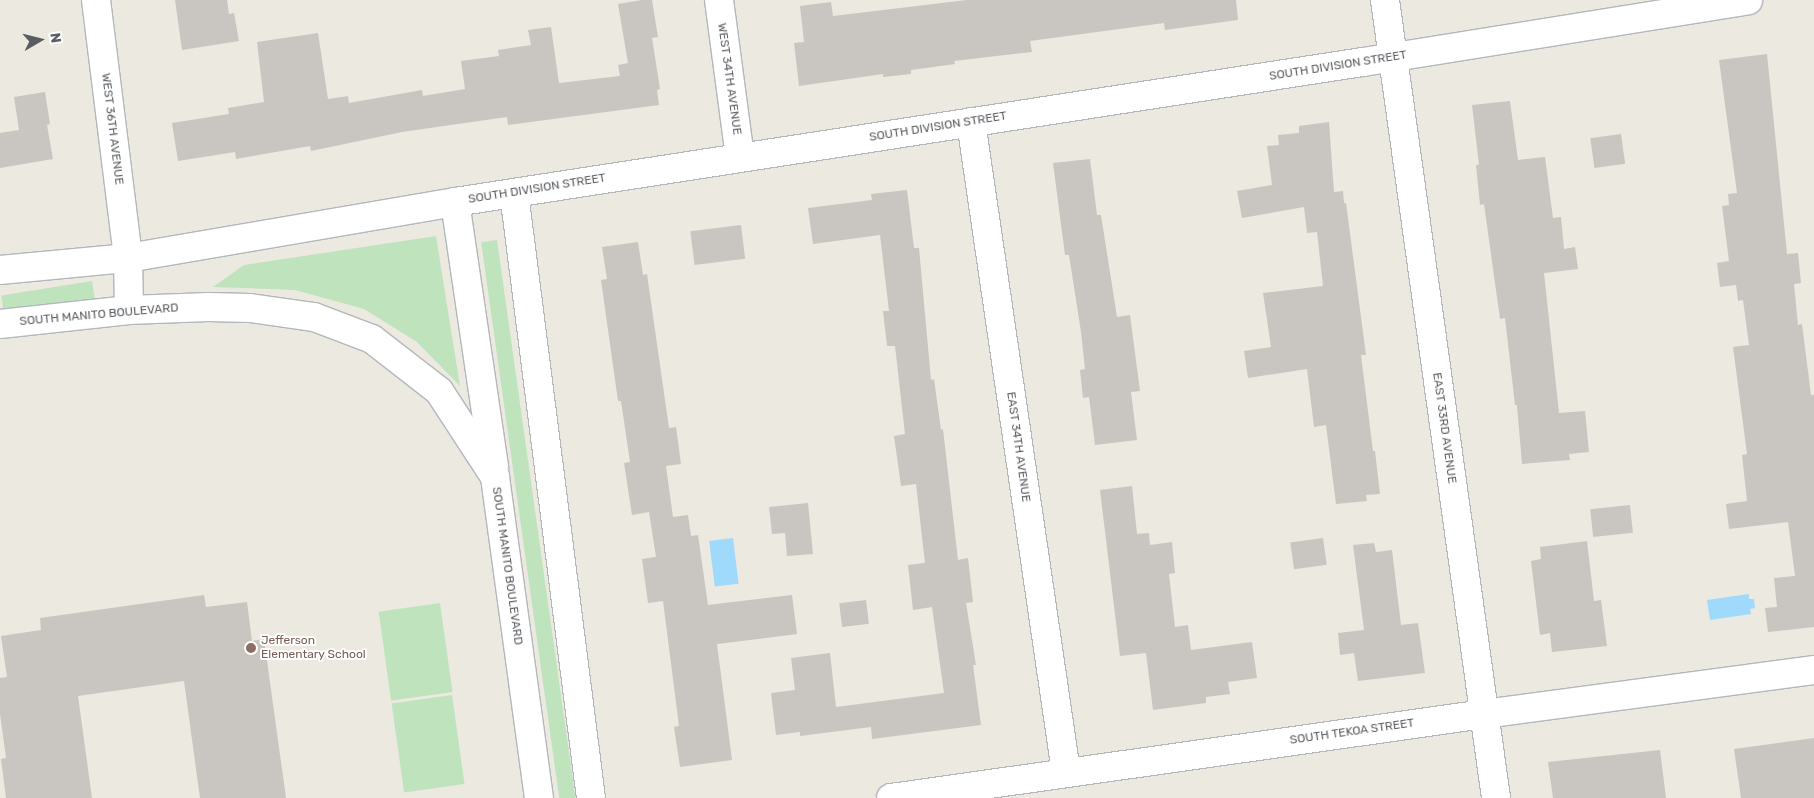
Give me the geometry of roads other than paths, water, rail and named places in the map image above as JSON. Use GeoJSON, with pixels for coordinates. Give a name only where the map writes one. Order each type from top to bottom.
{"type":"FeatureCollection","features":[{"type":"Feature","properties":{"kind":"street","name":"WEST 36TH AVENUE"},"geometry":{"type":"LineString","coordinates":[[96,0],[128,258],[129,310]]}},
{"type":"Feature","properties":{"kind":"street","name":"WEST 34TH AVENUE"},"geometry":{"type":"LineString","coordinates":[[719,0],[740,157]]}},
{"type":"Feature","properties":{"kind":"street","name":"EAST 33RD AVENUE"},"geometry":{"type":"LineString","coordinates":[[1385,0],[1496,798]]}},
{"type":"Feature","properties":{"kind":"street","name":"SOUTH DIVISION STREET"},"geometry":{"type":"LineString","coordinates":[[128,258],[514,192],[1392,57],[1748,0]]}},
{"type":"Feature","properties":{"kind":"street","name":"EAST 34TH AVENUE"},"geometry":{"type":"LineString","coordinates":[[971,122],[1066,772]]}},
{"type":"Feature","properties":{"kind":"street"},"geometry":{"type":"LineString","coordinates":[[514,192],[590,798]]}},
{"type":"Feature","properties":{"kind":"street"},"geometry":{"type":"LineString","coordinates":[[455,202],[495,477]]}},
{"type":"Feature","properties":{"kind":"street"},"geometry":{"type":"LineString","coordinates":[[0,270],[128,258]]}},
{"type":"Feature","properties":{"kind":"street","name":"SOUTH MANITO BOULEVARD"},"geometry":{"type":"LineString","coordinates":[[0,324],[129,310],[250,308],[314,318],[372,339],[439,390],[495,477],[539,798]]}},
{"type":"Feature","properties":{"kind":"street","name":"SOUTH TEKOA STREET"},"geometry":{"type":"LineString","coordinates":[[891,798],[1484,714],[1814,670]]}},
{"type":"Feature","properties":{"kind":"water"},"geometry":{"type":"Polygon","coordinates":[[[733,538],[739,584],[715,587],[709,541],[733,538]]]}},
{"type":"Feature","properties":{"kind":"water"},"geometry":{"type":"Polygon","coordinates":[[[1749,594],[1749,599],[1754,599],[1755,608],[1750,609],[1751,614],[1710,620],[1707,600],[1749,594]]]}},
{"type":"Feature","properties":{"kind":"place","name":"Jefferson Elementary School"},"geometry":{"type":"Point","coordinates":[251,648]}}]}
